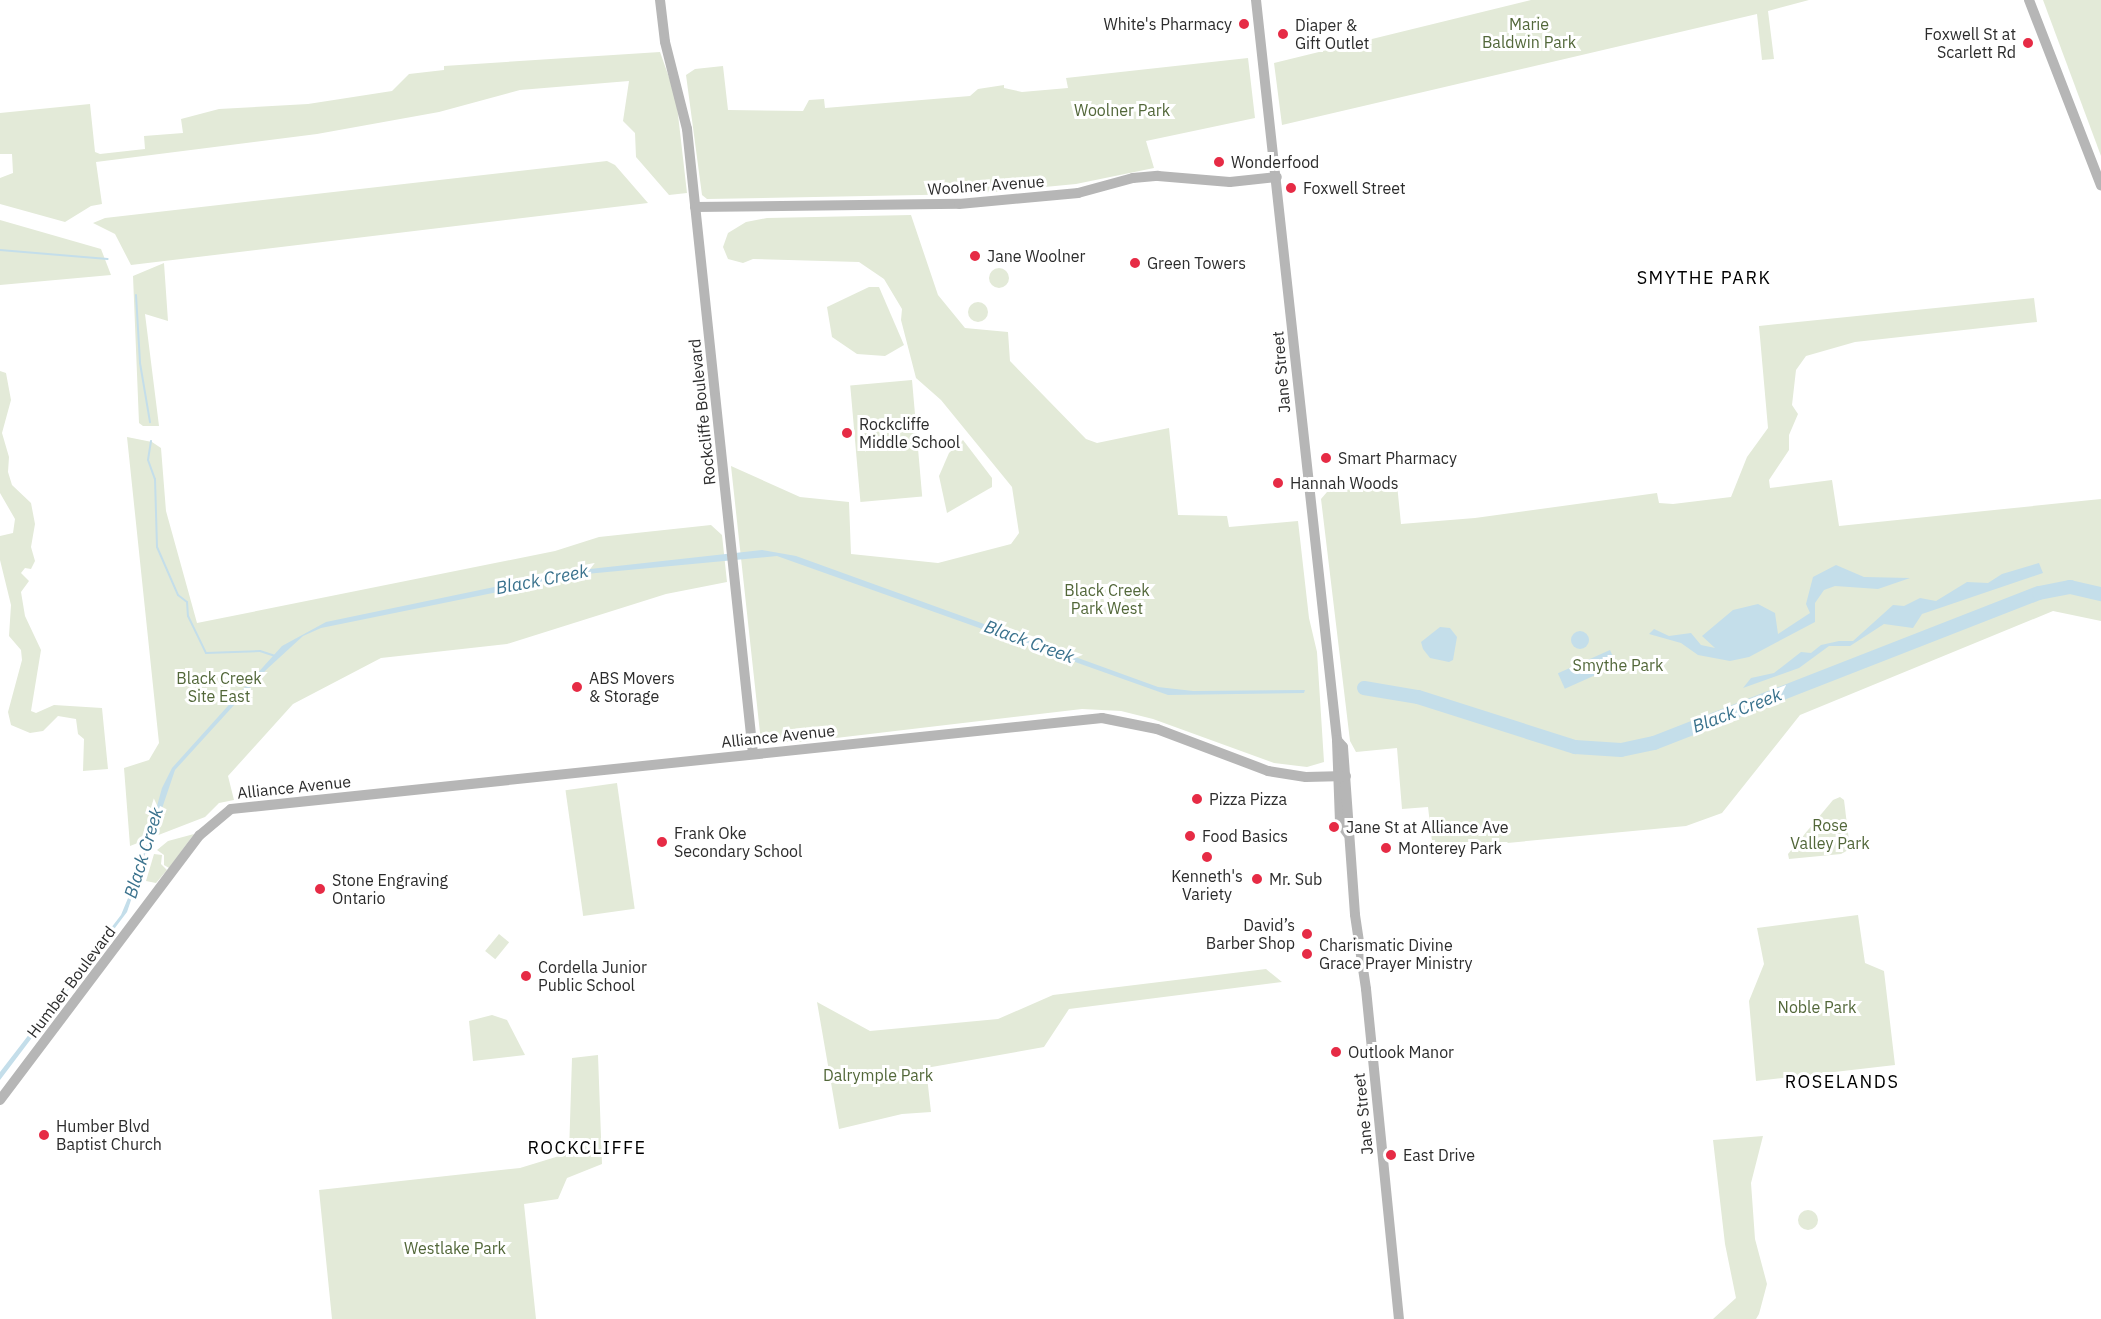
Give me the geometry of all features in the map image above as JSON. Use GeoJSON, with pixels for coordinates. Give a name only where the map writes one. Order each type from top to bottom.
{"type":"FeatureCollection","features":[{"type":"Feature","properties":{"kind":"street","name":"Rockcliffe Boulevard"},"geometry":{"type":"LineString","coordinates":[[660,0],[673,67],[683,102],[753,754]]}},
{"type":"Feature","properties":{"kind":"street","name":"Jane Street"},"geometry":{"type":"LineString","coordinates":[[1257,0],[1337,740],[1343,747],[1341,776],[1399,1319]]}},
{"type":"Feature","properties":{"kind":"street"},"geometry":{"type":"LineString","coordinates":[[2030,0],[2101,186]]}},
{"type":"Feature","properties":{"kind":"street","name":"Woolner Avenue"},"geometry":{"type":"LineString","coordinates":[[695,207],[959,204],[1078,193],[1133,178],[1158,176],[1230,182],[1277,177]]}},
{"type":"Feature","properties":{"kind":"street","name":"Alliance Avenue"},"geometry":{"type":"LineString","coordinates":[[210,825],[222,814],[243,807],[1102,718],[1157,729],[1268,771],[1341,776]]}},
{"type":"Feature","properties":{"kind":"street","name":"Humber Boulevard"},"geometry":{"type":"LineString","coordinates":[[0,1100],[210,825]]}},
{"type":"Feature","properties":{"kind":"green space","name":"Marie Baldwin Park"},"geometry":{"type":"Polygon","coordinates":[[[1531,0],[1809,0],[1768,11],[1774,59],[1762,60],[1757,14],[1282,125],[1274,63],[1531,0]]]}},
{"type":"Feature","properties":{"kind":"green space"},"geometry":{"type":"Polygon","coordinates":[[[2043,0],[2101,0],[2101,156],[2043,0]]]}},
{"type":"Feature","properties":{"kind":"green space"},"geometry":{"type":"Polygon","coordinates":[[[660,52],[676,97],[687,193],[669,195],[636,157],[635,133],[623,121],[629,81],[520,90],[439,112],[317,134],[96,162],[102,204],[91,206],[65,222],[0,204],[0,178],[13,173],[12,154],[0,154],[0,113],[90,104],[95,152],[100,154],[145,149],[144,136],[183,133],[181,119],[219,109],[308,104],[392,91],[409,74],[444,70],[444,66],[660,52]]]}},
{"type":"Feature","properties":{"kind":"green space","name":"Woolner Park"},"geometry":{"type":"Polygon","coordinates":[[[1248,58],[1255,118],[1146,141],[1154,168],[1076,184],[973,194],[707,199],[702,195],[686,75],[695,69],[723,66],[728,110],[803,111],[809,100],[824,99],[825,108],[970,96],[978,89],[1004,85],[1004,88],[1022,92],[1068,88],[1066,78],[1248,58]]]}},
{"type":"Feature","properties":{"kind":"green space"},"geometry":{"type":"Polygon","coordinates":[[[607,161],[615,165],[648,203],[131,265],[115,234],[93,223],[105,218],[607,161]]]}},
{"type":"Feature","properties":{"kind":"green space","name":"Black Creek Park West"},"geometry":{"type":"Polygon","coordinates":[[[911,215],[938,295],[965,328],[1008,332],[1010,361],[1086,439],[1097,443],[1169,428],[1178,515],[1227,516],[1229,527],[1298,521],[1309,618],[1317,652],[1324,762],[1307,767],[1274,763],[1153,719],[1121,711],[1082,709],[802,742],[761,742],[731,466],[800,497],[849,502],[851,554],[938,563],[1011,544],[1019,533],[1012,487],[941,400],[916,378],[901,320],[902,309],[884,279],[859,262],[753,259],[743,263],[728,259],[723,247],[728,233],[746,222],[767,218],[911,215]]]}},
{"type":"Feature","properties":{"kind":"green space"},"geometry":{"type":"Polygon","coordinates":[[[0,220],[101,249],[111,275],[0,285],[0,220]]]}},
{"type":"Feature","properties":{"kind":"green space"},"geometry":{"type":"Polygon","coordinates":[[[164,263],[168,321],[145,314],[159,426],[143,426],[139,423],[133,276],[164,263]]]}},
{"type":"Feature","properties":{"kind":"green space"},"geometry":{"type":"Polygon","coordinates":[[[999,268],[1006,271],[1009,278],[1006,285],[999,288],[992,285],[989,278],[992,271],[999,268]]]}},
{"type":"Feature","properties":{"kind":"green space"},"geometry":{"type":"Polygon","coordinates":[[[869,287],[879,287],[904,345],[885,356],[857,354],[832,337],[827,307],[869,287]]]}},
{"type":"Feature","properties":{"kind":"green space","name":"Smythe Park"},"geometry":{"type":"Polygon","coordinates":[[[2034,298],[2037,322],[1855,342],[1806,356],[1796,370],[1792,405],[1798,414],[1789,435],[1789,450],[1769,480],[1770,488],[1832,480],[1839,526],[2101,499],[2101,621],[2053,611],[1800,715],[1722,813],[1686,826],[1433,850],[1428,807],[1402,809],[1397,748],[1356,752],[1350,741],[1321,499],[1327,492],[1397,484],[1401,524],[1475,518],[1657,493],[1659,503],[1673,504],[1731,497],[1747,457],[1768,428],[1759,326],[2034,298]]]}},
{"type":"Feature","properties":{"kind":"green space"},"geometry":{"type":"Polygon","coordinates":[[[978,302],[985,305],[988,312],[985,319],[978,322],[971,319],[968,312],[971,305],[978,302]]]}},
{"type":"Feature","properties":{"kind":"green space"},"geometry":{"type":"Polygon","coordinates":[[[0,371],[6,373],[11,400],[2,433],[9,457],[8,472],[12,485],[31,503],[35,524],[31,547],[35,561],[31,569],[25,568],[21,573],[29,581],[21,592],[25,616],[41,650],[31,711],[36,713],[54,705],[102,708],[108,769],[83,771],[84,739],[78,734],[76,719],[58,716],[43,731],[30,733],[11,725],[8,712],[22,660],[21,650],[9,636],[11,605],[0,560],[0,536],[13,533],[15,519],[0,493],[0,371]]]}},
{"type":"Feature","properties":{"kind":"green space"},"geometry":{"type":"Polygon","coordinates":[[[912,380],[922,497],[860,502],[850,385],[912,380]]]}},
{"type":"Feature","properties":{"kind":"green space","name":"Black Creek Site East"},"geometry":{"type":"Polygon","coordinates":[[[127,437],[152,442],[161,448],[166,511],[197,623],[555,551],[599,537],[711,525],[722,535],[727,582],[666,594],[507,644],[381,658],[293,704],[228,776],[234,800],[219,803],[205,817],[130,846],[124,768],[149,760],[159,743],[127,437]]]}},
{"type":"Feature","properties":{"kind":"green space"},"geometry":{"type":"Polygon","coordinates":[[[963,440],[992,478],[992,487],[947,513],[939,476],[949,453],[963,440]]]}},
{"type":"Feature","properties":{"kind":"green space"},"geometry":{"type":"Polygon","coordinates":[[[617,783],[635,909],[583,916],[566,790],[617,783]]]}},
{"type":"Feature","properties":{"kind":"green space","name":"Rose Valley Park"},"geometry":{"type":"Polygon","coordinates":[[[1840,797],[1844,800],[1850,849],[1841,854],[1789,859],[1788,854],[1833,800],[1840,797]]]}},
{"type":"Feature","properties":{"kind":"green space"},"geometry":{"type":"Polygon","coordinates":[[[194,834],[169,868],[164,865],[164,855],[157,850],[168,841],[194,834]]]}},
{"type":"Feature","properties":{"kind":"green space"},"geometry":{"type":"Polygon","coordinates":[[[154,854],[162,855],[161,864],[167,870],[156,883],[146,881],[154,854]]]}},
{"type":"Feature","properties":{"kind":"green space","name":"Noble Park"},"geometry":{"type":"Polygon","coordinates":[[[1858,915],[1865,963],[1884,971],[1895,1065],[1756,1081],[1749,1001],[1764,964],[1757,928],[1858,915]]]}},
{"type":"Feature","properties":{"kind":"green space"},"geometry":{"type":"Polygon","coordinates":[[[499,934],[509,942],[495,959],[485,951],[499,934]]]}},
{"type":"Feature","properties":{"kind":"green space","name":"Dalrymple Park"},"geometry":{"type":"Polygon","coordinates":[[[1266,969],[1282,982],[1069,1009],[1044,1047],[926,1068],[931,1112],[902,1114],[839,1129],[817,1002],[870,1031],[998,1019],[1053,995],[1266,969]]]}},
{"type":"Feature","properties":{"kind":"green space"},"geometry":{"type":"Polygon","coordinates":[[[492,1015],[507,1020],[525,1055],[473,1061],[469,1021],[492,1015]]]}},
{"type":"Feature","properties":{"kind":"green space","name":"Westlake Park"},"geometry":{"type":"Polygon","coordinates":[[[598,1055],[602,1164],[567,1178],[558,1199],[524,1204],[536,1319],[332,1319],[319,1190],[520,1168],[569,1153],[572,1058],[598,1055]]]}},
{"type":"Feature","properties":{"kind":"green space"},"geometry":{"type":"Polygon","coordinates":[[[1763,1136],[1751,1183],[1755,1239],[1767,1284],[1759,1314],[1756,1319],[1713,1319],[1736,1298],[1725,1244],[1713,1140],[1763,1136]]]}},
{"type":"Feature","properties":{"kind":"green space"},"geometry":{"type":"Polygon","coordinates":[[[1808,1210],[1815,1213],[1818,1220],[1815,1227],[1808,1230],[1801,1227],[1798,1220],[1801,1213],[1808,1210]]]}},
{"type":"Feature","properties":{"kind":"water"},"geometry":{"type":"Polygon","coordinates":[[[762,550],[796,556],[1158,687],[1193,691],[1305,690],[1304,693],[1168,695],[777,556],[586,574],[321,628],[303,636],[267,669],[175,770],[127,912],[0,1080],[0,1072],[121,915],[138,874],[162,788],[172,768],[282,646],[326,622],[572,571],[762,550]]]}},
{"type":"Feature","properties":{"kind":"water"},"geometry":{"type":"Polygon","coordinates":[[[2039,563],[2043,573],[1922,614],[1913,628],[1884,624],[1850,646],[1829,646],[1799,668],[1743,688],[1751,678],[1774,673],[1801,652],[1811,653],[1821,645],[1853,641],[1893,605],[1904,606],[1920,598],[1936,601],[1967,582],[1988,583],[2002,574],[2039,563]]]}},
{"type":"Feature","properties":{"kind":"water"},"geometry":{"type":"Polygon","coordinates":[[[1836,565],[1864,577],[1910,578],[1878,589],[1835,586],[1824,590],[1815,603],[1815,622],[1749,657],[1730,661],[1698,655],[1681,643],[1649,634],[1654,629],[1669,636],[1691,633],[1701,645],[1715,648],[1702,636],[1733,610],[1758,604],[1775,613],[1778,634],[1810,613],[1806,604],[1813,577],[1836,565]]]}},
{"type":"Feature","properties":{"kind":"water"},"geometry":{"type":"Polygon","coordinates":[[[1440,627],[1450,628],[1457,637],[1453,660],[1449,662],[1430,658],[1421,642],[1440,627]]]}},
{"type":"Feature","properties":{"kind":"water"},"geometry":{"type":"Polygon","coordinates":[[[1576,631],[1584,631],[1589,636],[1587,647],[1576,649],[1571,644],[1571,636],[1576,631]]]}},
{"type":"Feature","properties":{"kind":"water"},"geometry":{"type":"Polygon","coordinates":[[[1610,650],[1617,666],[1565,689],[1558,673],[1610,650]]]}},
{"type":"Feature","properties":{"kind":"waterway"},"geometry":{"type":"LineString","coordinates":[[0,250],[108,259]]}},
{"type":"Feature","properties":{"kind":"waterway"},"geometry":{"type":"LineString","coordinates":[[136,295],[140,363],[150,422]]}},
{"type":"Feature","properties":{"kind":"waterway"},"geometry":{"type":"LineString","coordinates":[[151,441],[148,460],[155,479],[157,547],[178,595],[187,602],[188,616],[206,653],[260,651],[275,656]]}},
{"type":"Feature","properties":{"kind":"waterway","name":"Black Creek"},"geometry":{"type":"LineString","coordinates":[[1364,688],[1418,697],[1575,747],[1621,750],[1654,743],[2039,593],[2070,587],[2101,594]]}},
{"type":"Feature","properties":{"kind":"place","name":"White's Pharmacy"},"geometry":{"type":"Point","coordinates":[1244,24]}},
{"type":"Feature","properties":{"kind":"place","name":"Diaper & Gift Outlet"},"geometry":{"type":"Point","coordinates":[1283,34]}},
{"type":"Feature","properties":{"kind":"place","name":"Foxwell St at Scarlett Rd"},"geometry":{"type":"Point","coordinates":[2028,43]}},
{"type":"Feature","properties":{"kind":"place","name":"Wonderfood"},"geometry":{"type":"Point","coordinates":[1219,162]}},
{"type":"Feature","properties":{"kind":"place","name":"Foxwell Street"},"geometry":{"type":"Point","coordinates":[1291,188]}},
{"type":"Feature","properties":{"kind":"place","name":"Jane Woolner"},"geometry":{"type":"Point","coordinates":[975,256]}},
{"type":"Feature","properties":{"kind":"place","name":"Green Towers"},"geometry":{"type":"Point","coordinates":[1135,263]}},
{"type":"Feature","properties":{"kind":"place","name":"Rockcliffe Middle School"},"geometry":{"type":"Point","coordinates":[847,433]}},
{"type":"Feature","properties":{"kind":"place","name":"Smart Pharmacy"},"geometry":{"type":"Point","coordinates":[1326,458]}},
{"type":"Feature","properties":{"kind":"place","name":"Hannah Woods"},"geometry":{"type":"Point","coordinates":[1278,483]}},
{"type":"Feature","properties":{"kind":"place","name":"ABS Movers & Storage"},"geometry":{"type":"Point","coordinates":[577,687]}},
{"type":"Feature","properties":{"kind":"place","name":"Pizza Pizza"},"geometry":{"type":"Point","coordinates":[1197,799]}},
{"type":"Feature","properties":{"kind":"place","name":"Jane St at Alliance Ave"},"geometry":{"type":"Point","coordinates":[1334,827]}},
{"type":"Feature","properties":{"kind":"place","name":"Food Basics"},"geometry":{"type":"Point","coordinates":[1190,836]}},
{"type":"Feature","properties":{"kind":"place","name":"Frank Oke Secondary School"},"geometry":{"type":"Point","coordinates":[662,842]}},
{"type":"Feature","properties":{"kind":"place","name":"Monterey Park"},"geometry":{"type":"Point","coordinates":[1386,848]}},
{"type":"Feature","properties":{"kind":"place","name":"Kenneth's Variety"},"geometry":{"type":"Point","coordinates":[1207,857]}},
{"type":"Feature","properties":{"kind":"place","name":"Mr. Sub"},"geometry":{"type":"Point","coordinates":[1257,879]}},
{"type":"Feature","properties":{"kind":"place","name":"Stone Engraving Ontario"},"geometry":{"type":"Point","coordinates":[320,889]}},
{"type":"Feature","properties":{"kind":"place","name":"David’s Barber Shop"},"geometry":{"type":"Point","coordinates":[1307,934]}},
{"type":"Feature","properties":{"kind":"place","name":"Charismatic Divine Grace Prayer Ministry"},"geometry":{"type":"Point","coordinates":[1307,954]}},
{"type":"Feature","properties":{"kind":"place","name":"Cordella Junior Public School"},"geometry":{"type":"Point","coordinates":[526,976]}},
{"type":"Feature","properties":{"kind":"place","name":"Outlook Manor"},"geometry":{"type":"Point","coordinates":[1336,1052]}},
{"type":"Feature","properties":{"kind":"place","name":"Humber Blvd Baptist Church"},"geometry":{"type":"Point","coordinates":[44,1135]}},
{"type":"Feature","properties":{"kind":"place","name":"East Drive"},"geometry":{"type":"Point","coordinates":[1391,1155]}},
{"type":"Feature","properties":{"kind":"district","name":"SMYTHE PARK"},"geometry":{"type":"Point","coordinates":[1704,278]}},
{"type":"Feature","properties":{"kind":"district","name":"ROSELANDS"},"geometry":{"type":"Point","coordinates":[1842,1082]}},
{"type":"Feature","properties":{"kind":"district","name":"ROCKCLIFFE"},"geometry":{"type":"Point","coordinates":[587,1148]}}]}
